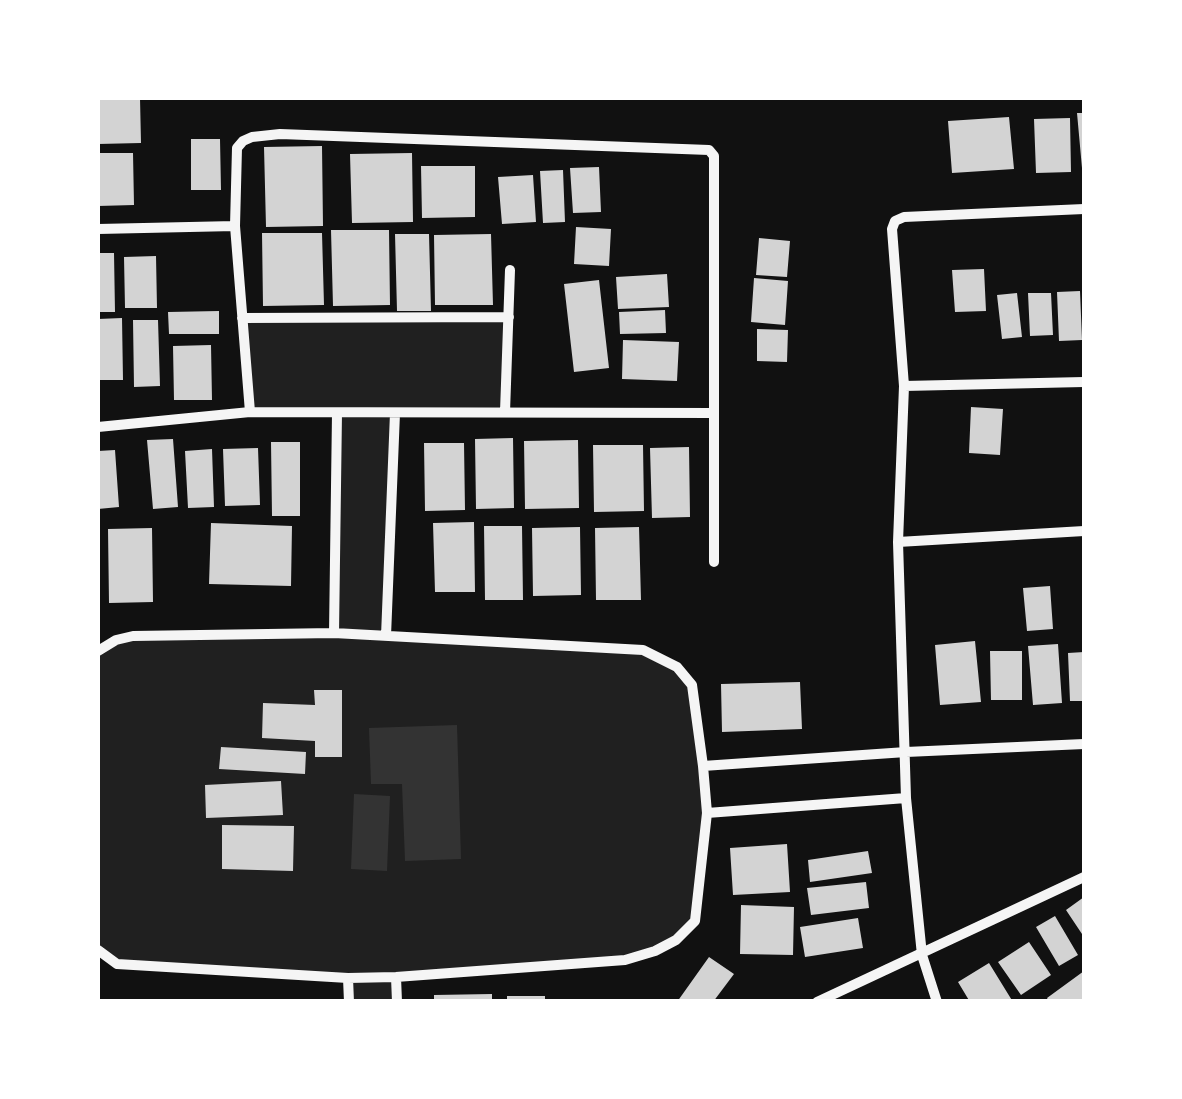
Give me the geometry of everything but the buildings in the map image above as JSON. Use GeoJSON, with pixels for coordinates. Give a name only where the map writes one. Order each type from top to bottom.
{"type":"FeatureCollection","features":[{"type":"Feature","properties":{"kind":"street"},"geometry":{"type":"LineString","coordinates":[[250,412],[236,226],[236,148],[243,141],[280,134],[707,149],[714,156],[714,562]]}},
{"type":"Feature","properties":{"kind":"street"},"geometry":{"type":"LineString","coordinates":[[937,1002],[922,955],[906,798],[898,542],[904,386],[892,229],[904,217],[1084,209]]}},
{"type":"Feature","properties":{"kind":"street"},"geometry":{"type":"LineString","coordinates":[[98,229],[236,226]]}},
{"type":"Feature","properties":{"kind":"street"},"geometry":{"type":"LineString","coordinates":[[505,412],[510,270]]}},
{"type":"Feature","properties":{"kind":"street"},"geometry":{"type":"LineString","coordinates":[[242,318],[509,317]]}},
{"type":"Feature","properties":{"kind":"street"},"geometry":{"type":"LineString","coordinates":[[904,386],[1084,382]]}},
{"type":"Feature","properties":{"kind":"street"},"geometry":{"type":"LineString","coordinates":[[98,427],[250,412],[713,413]]}},
{"type":"Feature","properties":{"kind":"street"},"geometry":{"type":"LineString","coordinates":[[334,633],[337,412]]}},
{"type":"Feature","properties":{"kind":"street"},"geometry":{"type":"LineString","coordinates":[[386,636],[395,412]]}},
{"type":"Feature","properties":{"kind":"street"},"geometry":{"type":"LineString","coordinates":[[898,542],[1084,531]]}},
{"type":"Feature","properties":{"kind":"street"},"geometry":{"type":"LineString","coordinates":[[98,651],[116,640],[133,636],[334,633],[643,650],[677,666],[692,684],[706,814],[696,922],[676,940],[654,952],[624,960],[396,978],[348,978],[117,964],[98,950]]}},
{"type":"Feature","properties":{"kind":"street"},"geometry":{"type":"LineString","coordinates":[[703,766],[1084,744]]}},
{"type":"Feature","properties":{"kind":"street"},"geometry":{"type":"LineString","coordinates":[[706,814],[906,798]]}},
{"type":"Feature","properties":{"kind":"street"},"geometry":{"type":"LineString","coordinates":[[817,1002],[1084,877]]}},
{"type":"Feature","properties":{"kind":"street"},"geometry":{"type":"LineString","coordinates":[[348,978],[349,1002]]}},
{"type":"Feature","properties":{"kind":"street"},"geometry":{"type":"LineString","coordinates":[[396,978],[397,1002]]}},
{"type":"Feature","properties":{"kind":"shaded area"},"geometry":{"type":"Polygon","coordinates":[[[509,317],[505,412],[396,413],[387,635],[643,650],[663,659],[692,685],[707,813],[695,921],[676,940],[625,960],[397,977],[397,1002],[349,1001],[348,978],[117,964],[98,950],[98,651],[116,640],[334,633],[337,413],[250,412],[242,318],[509,317]]]}},
{"type":"Feature","properties":{"kind":"shaded area"},"geometry":{"type":"Polygon","coordinates":[[[457,725],[461,859],[405,861],[402,784],[371,784],[369,728],[457,725]]]}},
{"type":"Feature","properties":{"kind":"shaded area"},"geometry":{"type":"Polygon","coordinates":[[[354,794],[390,796],[387,871],[351,869],[354,794]]]}}]}
